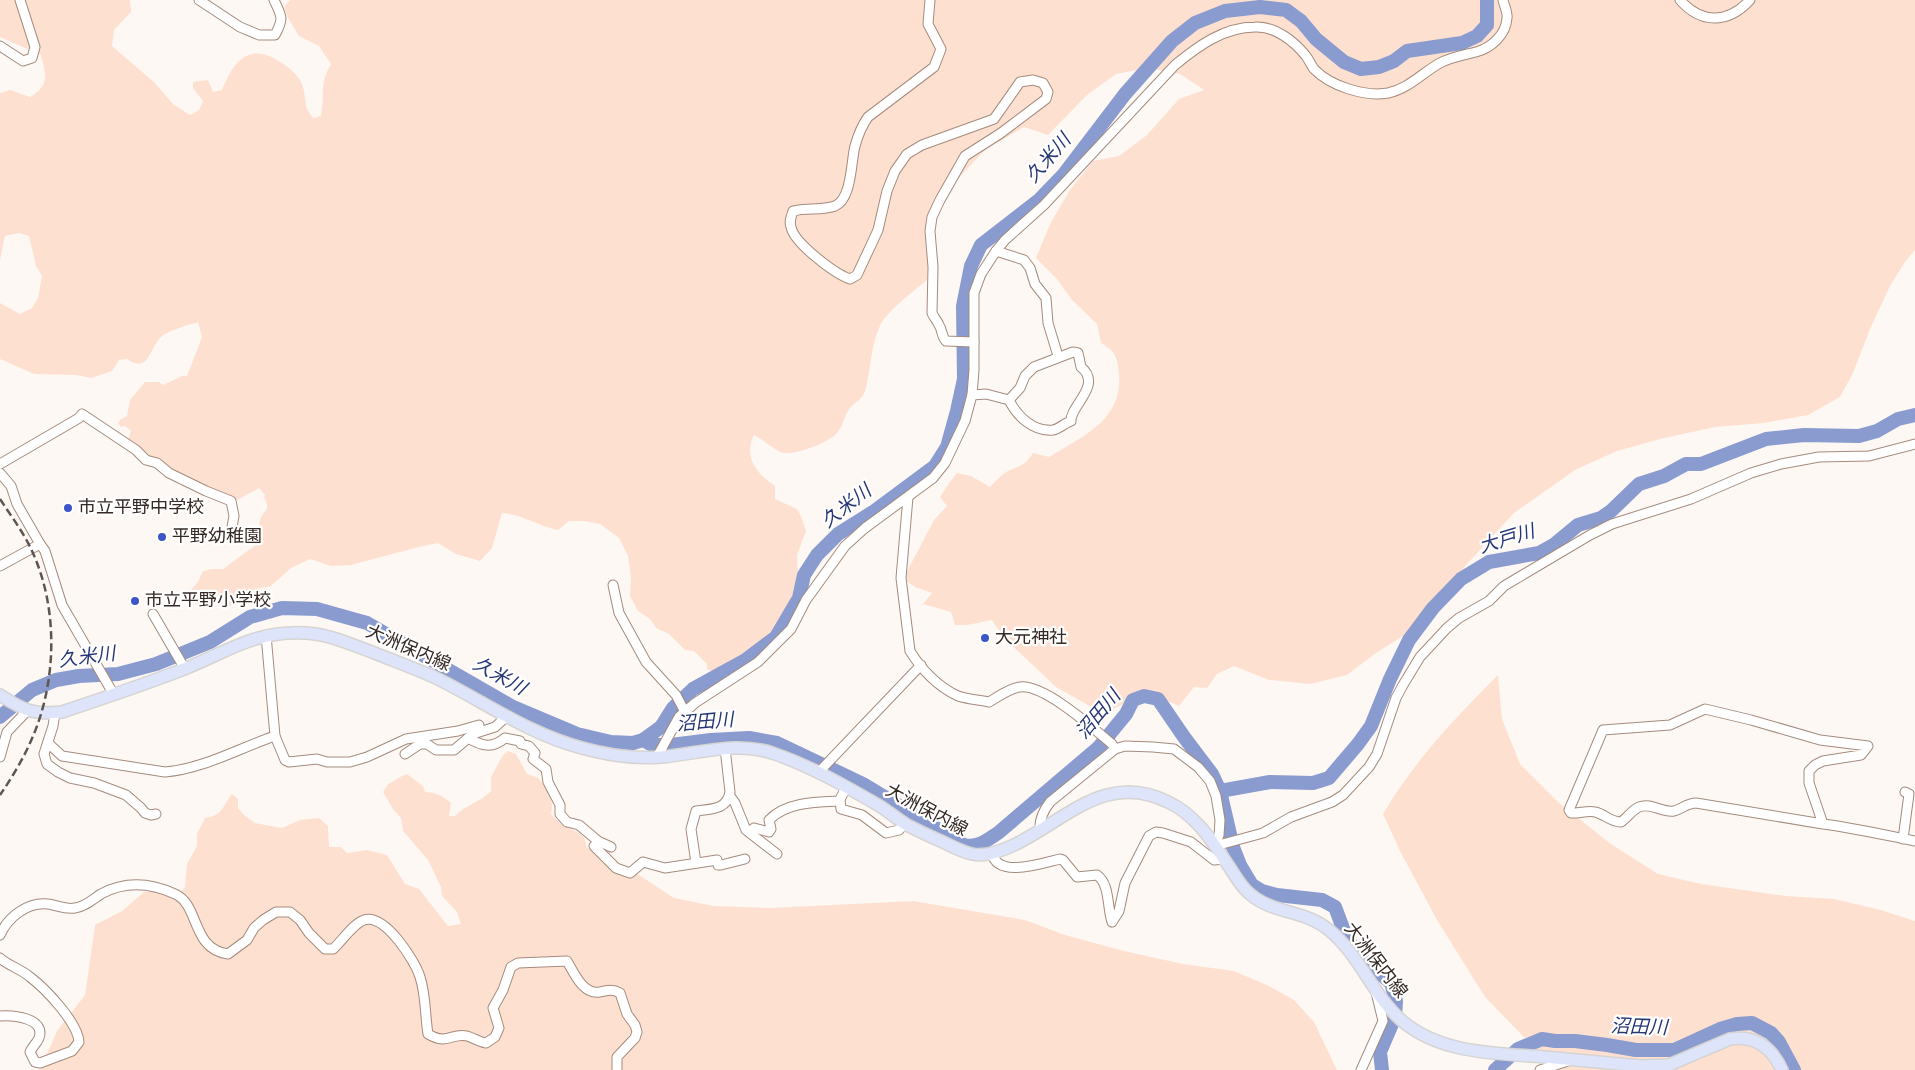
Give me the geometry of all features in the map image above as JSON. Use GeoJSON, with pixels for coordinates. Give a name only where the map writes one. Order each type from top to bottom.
{"type":"FeatureCollection","features":[{"type":"Feature","properties":{"kind":"main road","name":"大洲保内線"},"geometry":{"type":"LineString","coordinates":[[4,697],[26,710],[55,713],[248,640],[266,635],[308,633],[331,637],[439,680],[531,730],[580,748],[634,757],[725,748],[757,748],[774,753],[819,771],[905,823],[959,850],[973,854],[992,853],[1022,841],[1083,804],[1101,796],[1135,793],[1167,801],[1185,812],[1221,844],[1224,859],[1242,887],[1254,897],[1267,906],[1308,917],[1323,925],[1336,936],[1376,992],[1400,1019],[1436,1041],[1470,1050],[1641,1066],[1669,1065],[1730,1039],[1740,1038],[1757,1041],[1766,1046],[1777,1059],[1782,1070]]}},
{"type":"Feature","properties":{"kind":"street"},"geometry":{"type":"LineString","coordinates":[[0,46],[23,61],[32,58],[35,47],[20,0]]}},
{"type":"Feature","properties":{"kind":"street"},"geometry":{"type":"LineString","coordinates":[[199,0],[240,27],[258,35],[275,35],[282,22],[282,18],[274,0]]}},
{"type":"Feature","properties":{"kind":"street"},"geometry":{"type":"LineString","coordinates":[[930,0],[928,24],[941,49],[934,67],[868,118],[860,129],[854,148],[847,191],[842,200],[836,205],[793,211],[790,218],[791,229],[799,241],[840,275],[850,279],[857,275],[878,230],[887,191],[895,171],[907,154],[922,145],[994,118],[1020,82],[1033,80],[1043,83],[1048,92],[1046,99],[1001,133],[965,156],[932,217],[930,231],[933,266],[932,313],[939,324],[942,337],[946,341],[972,342]]}},
{"type":"Feature","properties":{"kind":"street"},"geometry":{"type":"LineString","coordinates":[[658,755],[679,717],[695,703],[758,662],[791,629],[806,600],[845,546],[865,528],[933,478],[946,463],[965,421],[972,395],[974,293],[978,278],[996,251],[1049,200],[1175,65],[1196,48],[1217,36],[1239,29],[1267,28],[1283,35],[1307,57],[1314,68],[1336,84],[1369,93],[1387,93],[1402,88],[1441,63],[1484,50],[1497,40],[1505,29],[1508,17],[1503,0]]}},
{"type":"Feature","properties":{"kind":"street"},"geometry":{"type":"LineString","coordinates":[[1680,0],[1688,10],[1701,17],[1718,18],[1732,13],[1750,0]]}},
{"type":"Feature","properties":{"kind":"street"},"geometry":{"type":"LineString","coordinates":[[996,251],[1024,260],[1030,268],[1035,284],[1046,298],[1048,323],[1058,356]]}},
{"type":"Feature","properties":{"kind":"street"},"geometry":{"type":"LineString","coordinates":[[972,395],[986,394],[1009,400],[1025,422],[1040,428],[1054,430],[1071,421],[1071,416],[1082,400],[1087,388],[1088,379],[1086,371],[1080,366],[1078,353],[1072,352],[1058,356],[1034,367],[1026,376],[1020,388],[1009,400]]}},
{"type":"Feature","properties":{"kind":"street"},"geometry":{"type":"LineString","coordinates":[[0,464],[79,418],[82,414],[136,450],[146,460],[157,463],[169,473],[231,501],[234,516],[232,527]]}},
{"type":"Feature","properties":{"kind":"street"},"geometry":{"type":"LineString","coordinates":[[1040,830],[1039,822],[1044,809],[1050,802],[1114,746],[1153,746],[1174,750],[1198,767],[1210,781],[1216,796],[1221,844],[1263,833],[1291,817],[1332,802],[1343,795],[1369,767],[1377,754],[1396,698],[1420,657],[1447,628],[1459,618],[1489,601],[1504,586],[1612,524],[1691,499],[1751,473],[1780,464],[1819,457],[1869,456],[1915,444]]}},
{"type":"Feature","properties":{"kind":"street"},"geometry":{"type":"LineString","coordinates":[[0,473],[11,486],[17,504],[45,551],[62,605],[112,691]]}},
{"type":"Feature","properties":{"kind":"street"},"geometry":{"type":"LineString","coordinates":[[908,497],[901,578],[910,651],[921,665],[938,683],[958,696],[988,702],[1010,690],[1029,687],[1058,701],[1114,746]]}},
{"type":"Feature","properties":{"kind":"street"},"geometry":{"type":"LineString","coordinates":[[0,566],[40,544]]}},
{"type":"Feature","properties":{"kind":"street"},"geometry":{"type":"LineString","coordinates":[[613,585],[618,613],[646,662],[676,695],[685,712]]}},
{"type":"Feature","properties":{"kind":"street"},"geometry":{"type":"LineString","coordinates":[[153,614],[183,666]]}},
{"type":"Feature","properties":{"kind":"street"},"geometry":{"type":"LineString","coordinates":[[266,635],[275,736],[285,760],[289,762],[316,759],[340,763],[367,757],[406,739],[458,732],[479,725]]}},
{"type":"Feature","properties":{"kind":"street"},"geometry":{"type":"LineString","coordinates":[[819,771],[921,665]]}},
{"type":"Feature","properties":{"kind":"street"},"geometry":{"type":"LineString","coordinates":[[1823,824],[1809,783],[1809,771],[1815,765],[1824,761],[1861,755],[1868,746],[1820,740],[1705,709],[1670,725],[1603,730],[1569,810],[1571,813],[1577,814],[1594,811],[1615,822],[1621,822],[1639,807],[1654,806],[1674,811],[1690,803],[1696,803],[1915,841]]}},
{"type":"Feature","properties":{"kind":"street"},"geometry":{"type":"LineString","coordinates":[[0,757],[7,732],[26,710]]}},
{"type":"Feature","properties":{"kind":"street"},"geometry":{"type":"LineString","coordinates":[[55,713],[44,754],[47,764],[70,778],[94,783],[126,795],[145,813],[150,815],[156,814]]}},
{"type":"Feature","properties":{"kind":"street"},"geometry":{"type":"LineString","coordinates":[[405,754],[420,744],[427,744],[436,750],[454,750],[477,732],[495,727],[506,717]]}},
{"type":"Feature","properties":{"kind":"street"},"geometry":{"type":"LineString","coordinates":[[48,743],[62,756],[165,772],[181,771],[275,736]]}},
{"type":"Feature","properties":{"kind":"street"},"geometry":{"type":"LineString","coordinates":[[468,738],[479,745],[498,744],[505,738],[516,740],[521,744],[529,746],[535,753],[533,759],[546,769],[548,782],[561,808],[560,814],[574,825],[580,825],[598,841],[611,847]]}},
{"type":"Feature","properties":{"kind":"street"},"geometry":{"type":"LineString","coordinates":[[725,748],[730,796],[735,803],[745,828],[777,854]]}},
{"type":"Feature","properties":{"kind":"street"},"geometry":{"type":"LineString","coordinates":[[846,788],[840,800],[841,809],[862,815],[886,833],[900,830],[905,823]]}},
{"type":"Feature","properties":{"kind":"street"},"geometry":{"type":"LineString","coordinates":[[1903,839],[1909,794],[1904,792]]}},
{"type":"Feature","properties":{"kind":"street"},"geometry":{"type":"LineString","coordinates":[[696,863],[691,829],[696,811],[717,809],[725,805],[730,796]]}},
{"type":"Feature","properties":{"kind":"street"},"geometry":{"type":"LineString","coordinates":[[749,832],[754,828],[769,832],[771,829],[769,820],[784,809],[817,802],[840,800]]}},
{"type":"Feature","properties":{"kind":"street"},"geometry":{"type":"LineString","coordinates":[[992,853],[994,859],[999,864],[1013,868],[1032,866],[1060,859],[1077,877],[1096,875],[1101,878],[1104,884],[1112,922],[1119,911],[1128,875],[1149,836],[1153,833],[1163,832],[1191,842],[1214,860],[1224,859]]}},
{"type":"Feature","properties":{"kind":"street"},"geometry":{"type":"LineString","coordinates":[[594,846],[609,863],[616,868],[630,873],[642,862],[665,868],[717,860],[718,865],[745,859]]}},
{"type":"Feature","properties":{"kind":"street"},"geometry":{"type":"LineString","coordinates":[[0,935],[5,924],[10,919],[28,907],[48,904],[62,908],[76,908],[112,888],[127,884],[160,888],[178,895],[190,910],[202,936],[217,952],[228,954],[240,946],[263,920],[276,912],[290,912],[300,920],[308,933],[325,949],[334,949],[353,928],[364,920],[373,920],[390,930],[412,961],[420,978],[428,1034],[436,1039],[446,1040],[458,1036],[467,1036],[486,1044],[496,1037],[499,1028],[493,1008],[505,985],[511,967],[518,963],[567,961],[577,978],[593,993],[614,990],[620,993],[627,1014],[635,1025],[637,1032],[635,1038],[617,1057],[617,1070]]}},
{"type":"Feature","properties":{"kind":"street"},"geometry":{"type":"LineString","coordinates":[[0,958],[32,977],[61,1008],[71,1022],[79,1042],[72,1051],[40,1063],[34,1062],[30,1052],[40,1035],[39,1029],[25,1018],[0,1016]]}},
{"type":"Feature","properties":{"kind":"street"},"geometry":{"type":"LineString","coordinates":[[1361,1070],[1383,1021],[1376,992]]}},
{"type":"Feature","properties":{"kind":"street"},"geometry":{"type":"LineString","coordinates":[[1540,1070],[1571,1060]]}},
{"type":"Feature","properties":{"kind":"shaded area"},"geometry":{"type":"Polygon","coordinates":[[[0,0],[130,0],[131,12],[114,30],[112,46],[155,83],[173,104],[190,115],[199,110],[203,101],[193,88],[193,82],[208,80],[213,92],[222,90],[236,64],[249,55],[257,53],[277,60],[295,74],[304,90],[307,109],[314,118],[321,116],[325,77],[331,64],[319,46],[299,36],[288,18],[284,7],[290,0],[1915,0],[1915,250],[1890,286],[1870,329],[1853,373],[1840,397],[1808,415],[1764,423],[1715,427],[1660,439],[1617,451],[1575,470],[1514,513],[1466,565],[1438,603],[1414,629],[1376,653],[1347,675],[1310,684],[1269,680],[1234,666],[1217,674],[1207,688],[1194,687],[1179,706],[1150,693],[1132,696],[1120,706],[1108,711],[1095,709],[1056,687],[1003,637],[992,620],[967,625],[955,625],[951,612],[923,604],[932,593],[915,587],[903,579],[934,520],[947,506],[940,497],[957,473],[971,476],[990,487],[1006,472],[1024,464],[1033,453],[1049,457],[1087,434],[1108,415],[1115,403],[1119,390],[1119,374],[1115,355],[1101,343],[1097,324],[1072,300],[1057,279],[1036,258],[1051,222],[1070,190],[1093,161],[1119,156],[1147,135],[1179,99],[1204,90],[1180,74],[1149,68],[1116,74],[1087,95],[1048,135],[1024,127],[985,150],[952,185],[935,220],[927,280],[900,302],[882,322],[874,344],[864,394],[850,408],[840,429],[832,438],[800,451],[785,453],[780,452],[754,435],[750,451],[754,464],[763,476],[775,486],[775,499],[797,509],[806,531],[797,555],[798,575],[795,593],[791,597],[786,611],[770,634],[750,654],[713,672],[707,669],[707,664],[694,651],[685,650],[669,634],[656,628],[650,619],[638,611],[630,596],[631,577],[628,556],[619,538],[600,524],[569,521],[558,530],[502,513],[492,548],[480,561],[456,554],[438,543],[351,565],[331,566],[310,559],[291,568],[271,586],[252,590],[241,601],[229,606],[214,604],[205,608],[189,601],[188,593],[198,582],[203,571],[223,569],[261,541],[259,522],[267,508],[265,495],[259,488],[236,501],[226,494],[177,474],[128,440],[131,431],[125,426],[121,427],[118,423],[127,416],[130,400],[145,382],[159,382],[163,385],[182,376],[187,376],[202,337],[198,322],[165,334],[141,364],[127,359],[119,360],[112,371],[91,378],[76,375],[34,374],[0,359],[0,303],[20,314],[32,308],[38,298],[42,276],[36,266],[29,236],[19,233],[5,236],[0,260],[0,93],[10,90],[30,97],[44,84],[45,74],[41,55],[0,37],[0,0]]]}},
{"type":"Feature","properties":{"kind":"shaded area"},"geometry":{"type":"Polygon","coordinates":[[[1498,675],[1502,719],[1520,764],[1559,803],[1611,844],[1658,874],[1701,884],[1786,896],[1834,899],[1881,910],[1915,921],[1915,1070],[1556,1070],[1485,997],[1437,920],[1400,851],[1383,814],[1422,758],[1466,707],[1498,675]]]}},
{"type":"Feature","properties":{"kind":"shaded area"},"geometry":{"type":"Polygon","coordinates":[[[508,751],[516,754],[527,774],[537,777],[541,781],[551,799],[551,814],[563,825],[581,834],[587,848],[596,851],[606,864],[636,873],[674,898],[714,906],[770,908],[913,901],[1025,920],[1065,935],[1124,951],[1183,964],[1234,971],[1269,986],[1294,1000],[1314,1022],[1337,1070],[40,1070],[57,1031],[85,995],[95,925],[122,911],[144,892],[156,891],[176,901],[185,887],[187,864],[197,846],[197,834],[205,818],[216,815],[232,794],[238,799],[238,808],[255,823],[282,828],[300,820],[319,818],[328,826],[329,847],[341,847],[347,853],[367,850],[387,855],[405,884],[419,889],[448,926],[461,924],[457,912],[442,896],[441,887],[428,860],[403,831],[401,818],[383,792],[388,784],[407,774],[423,786],[425,792],[439,795],[451,803],[449,816],[455,816],[491,791],[491,777],[503,755],[508,751]]]}},
{"type":"Feature","properties":{"kind":"waterway","name":"久米川"},"geometry":{"type":"LineString","coordinates":[[0,717],[32,690],[56,680],[79,676],[118,674],[156,664],[210,642],[250,617],[282,608],[317,609],[367,623],[513,707],[577,734],[611,742],[633,743],[643,740],[661,727],[673,708],[693,689],[744,661],[776,637],[799,598],[804,575],[817,555],[838,534],[873,512],[935,466],[947,447],[964,379],[963,306],[971,266],[981,245],[1039,200],[1064,174],[1125,94],[1172,41],[1195,23],[1225,11],[1260,7],[1286,10],[1301,21],[1316,39],[1344,62],[1361,69],[1379,67],[1394,61],[1407,51],[1462,43],[1477,36],[1487,25],[1487,0]]}},
{"type":"Feature","properties":{"kind":"waterway","name":"大戸川"},"geometry":{"type":"LineString","coordinates":[[1220,791],[1270,782],[1313,783],[1329,778],[1371,726],[1390,679],[1409,640],[1433,608],[1461,579],[1489,562],[1539,553],[1555,544],[1578,525],[1601,518],[1639,484],[1664,476],[1686,464],[1701,464],[1766,439],[1804,435],[1859,436],[1877,431],[1898,419],[1915,415]]}},
{"type":"Feature","properties":{"kind":"waterway","name":"沼田川"},"geometry":{"type":"LineString","coordinates":[[643,740],[652,745],[749,738],[777,743],[863,784],[964,845],[974,846],[998,833],[1099,747],[1126,714],[1133,700],[1144,696],[1158,699],[1212,774],[1220,791],[1233,847],[1240,865],[1252,885],[1262,891],[1277,895],[1322,900],[1335,907],[1344,931],[1356,953],[1391,983],[1396,1001],[1395,1017],[1380,1052],[1382,1070]]}},
{"type":"Feature","properties":{"kind":"waterway","name":"沼田川"},"geometry":{"type":"LineString","coordinates":[[1495,1070],[1518,1049],[1542,1039],[1575,1041],[1636,1050],[1674,1050],[1720,1029],[1737,1024],[1752,1023],[1771,1033],[1779,1042],[1794,1070]]}},
{"type":"Feature","properties":{"kind":"railway"},"geometry":{"type":"LineString","coordinates":[[0,499],[25,538],[41,574],[47,597],[51,647],[46,697],[39,720],[30,743],[0,795]]}},
{"type":"Feature","properties":{"kind":"place","name":"市立平野中学校"},"geometry":{"type":"Point","coordinates":[68,508]}},
{"type":"Feature","properties":{"kind":"place","name":"平野幼稚園"},"geometry":{"type":"Point","coordinates":[162,537]}},
{"type":"Feature","properties":{"kind":"place","name":"市立平野小学校"},"geometry":{"type":"Point","coordinates":[135,601]}},
{"type":"Feature","properties":{"kind":"place","name":"大元神社"},"geometry":{"type":"Point","coordinates":[985,638]}}]}
